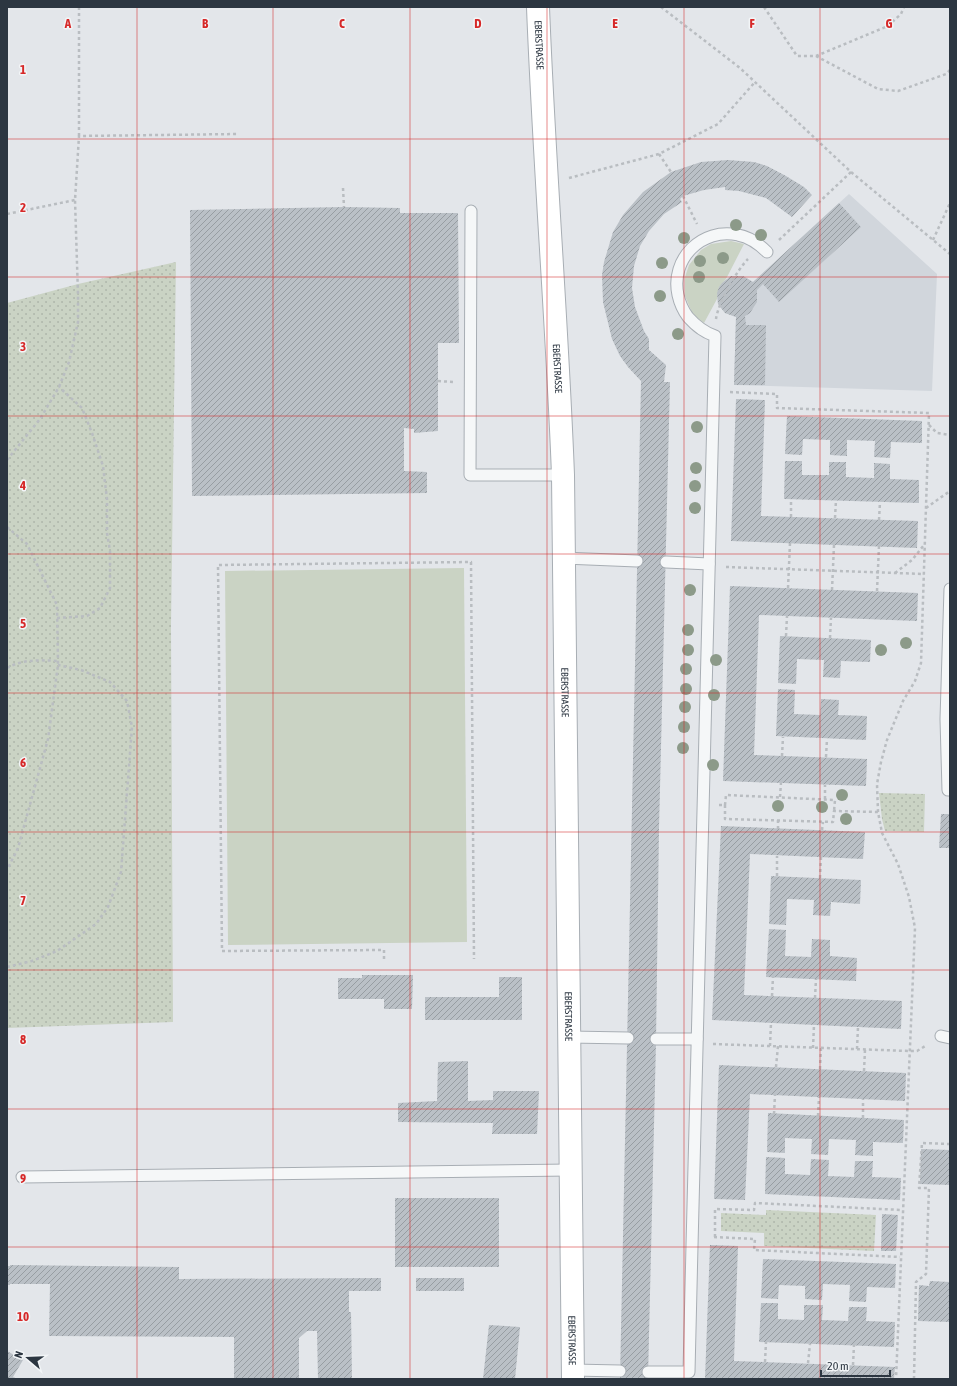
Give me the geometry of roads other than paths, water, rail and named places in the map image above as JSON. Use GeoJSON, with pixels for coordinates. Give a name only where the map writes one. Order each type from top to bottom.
{"type":"FeatureCollection","features":[{"type":"Feature","properties":{"kind":"street","name":"EBERSTRASSE"},"geometry":{"type":"LineString","coordinates":[[538,7],[546,180],[559,362],[563,475],[573,1374]]}},
{"type":"Feature","properties":{"kind":"lane"},"geometry":{"type":"LineString","coordinates":[[471,211],[470,475],[563,475]]}},
{"type":"Feature","properties":{"kind":"lane"},"geometry":{"type":"LineString","coordinates":[[648,1372],[689,1372],[715,336],[697,327],[681,308],[676,284],[678,269],[684,258],[691,248],[704,239],[725,234],[738,235],[750,239],[767,252]]}},
{"type":"Feature","properties":{"kind":"lane"},"geometry":{"type":"LineString","coordinates":[[564,558],[637,561]]}},
{"type":"Feature","properties":{"kind":"lane"},"geometry":{"type":"LineString","coordinates":[[666,562],[709,565]]}},
{"type":"Feature","properties":{"kind":"lane"},"geometry":{"type":"LineString","coordinates":[[950,589],[946,719],[948,790],[950,790]]}},
{"type":"Feature","properties":{"kind":"lane"},"geometry":{"type":"LineString","coordinates":[[569,1037],[628,1038]]}},
{"type":"Feature","properties":{"kind":"lane"},"geometry":{"type":"LineString","coordinates":[[656,1038],[697,1041]]}},
{"type":"Feature","properties":{"kind":"lane"},"geometry":{"type":"LineString","coordinates":[[22,1177],[571,1170]]}},
{"type":"Feature","properties":{"kind":"lane"},"geometry":{"type":"LineString","coordinates":[[573,1374],[620,1371]]}}]}
